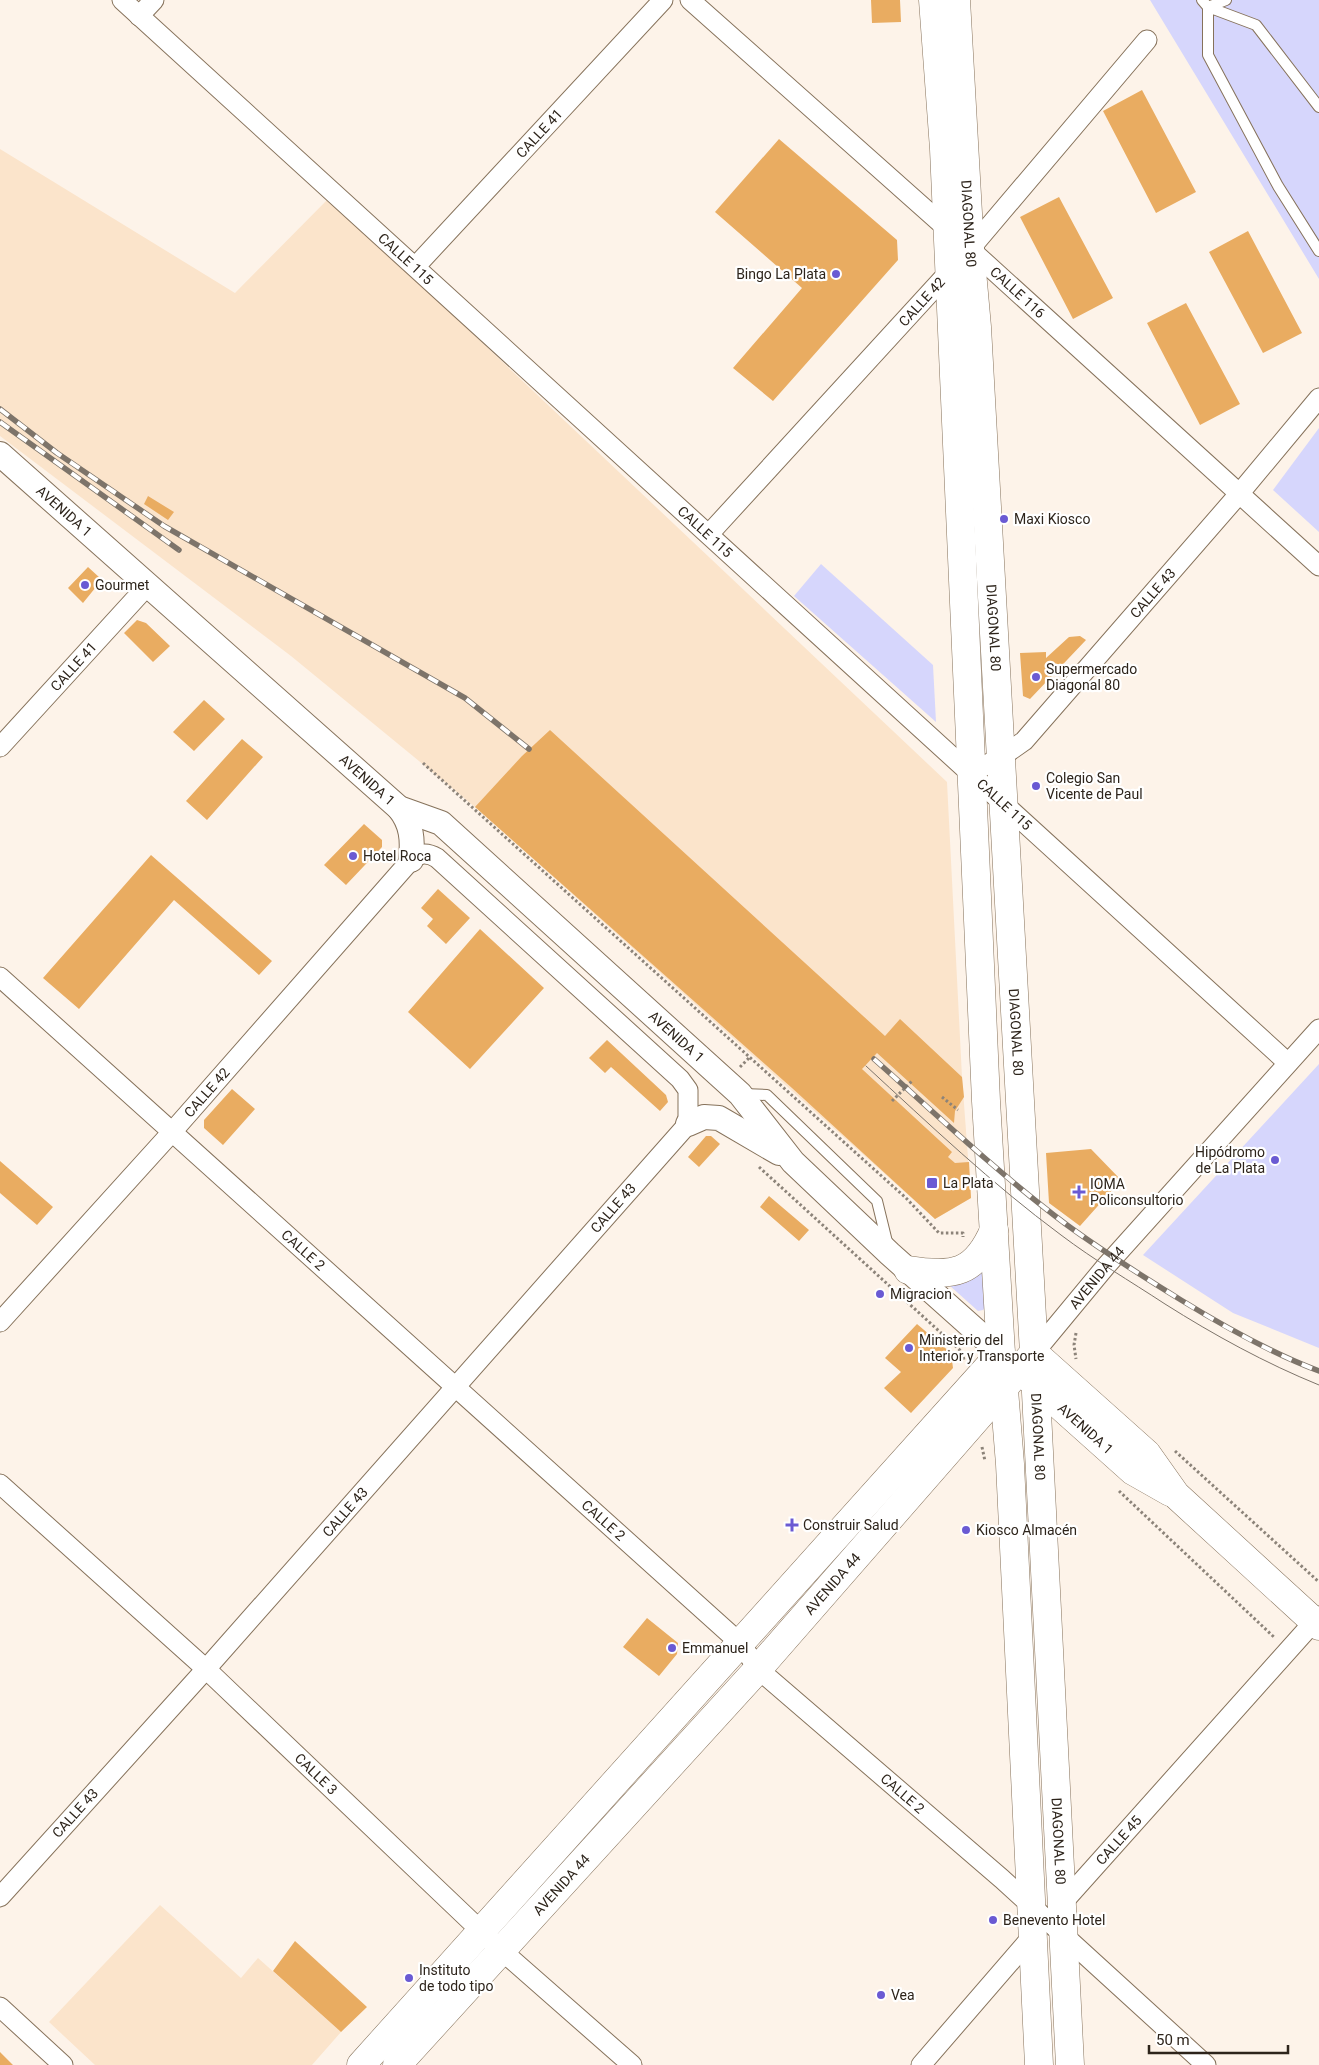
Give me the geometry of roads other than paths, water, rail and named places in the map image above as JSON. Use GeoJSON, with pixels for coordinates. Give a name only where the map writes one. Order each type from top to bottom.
{"type":"FeatureCollection","features":[{"type":"Feature","properties":{"kind":"main road","name":"DIAGONAL 80"},"geometry":{"type":"LineString","coordinates":[[933,0],[944,148],[971,773],[994,1230],[1019,1370]]}},
{"type":"Feature","properties":{"kind":"main road","name":"DIAGONAL 80"},"geometry":{"type":"LineString","coordinates":[[956,0],[970,249],[977,327],[1001,757],[1019,1370],[1010,1464],[1048,1920],[1070,2065]]}},
{"type":"Feature","properties":{"kind":"main road"},"geometry":{"type":"LineString","coordinates":[[899,1262],[949,1271],[967,1267],[982,1253],[994,1230]]}},
{"type":"Feature","properties":{"kind":"main road","name":"AVENIDA 1"},"geometry":{"type":"LineString","coordinates":[[1019,1370],[1147,1454],[1176,1495],[1317,1621]]}},
{"type":"Feature","properties":{"kind":"main road","name":"AVENIDA 44"},"geometry":{"type":"LineString","coordinates":[[361,2065],[741,1644],[1019,1370]]}},
{"type":"Feature","properties":{"kind":"main road","name":"AVENIDA 44"},"geometry":{"type":"LineString","coordinates":[[397,2065],[758,1669],[1019,1370]]}},
{"type":"Feature","properties":{"kind":"main road","name":"DIAGONAL 80"},"geometry":{"type":"LineString","coordinates":[[1039,2065],[1048,1920]]}},
{"type":"Feature","properties":{"kind":"street","name":"CALLE 115"},"geometry":{"type":"LineString","coordinates":[[122,0],[1288,1063]]}},
{"type":"Feature","properties":{"kind":"street"},"geometry":{"type":"LineString","coordinates":[[139,16],[154,0]]}},
{"type":"Feature","properties":{"kind":"street","name":"CALLE 41"},"geometry":{"type":"LineString","coordinates":[[416,266],[663,0]]}},
{"type":"Feature","properties":{"kind":"street","name":"CALLE 116"},"geometry":{"type":"LineString","coordinates":[[690,0],[970,249],[1319,566]]}},
{"type":"Feature","properties":{"kind":"street","name":"CALLE 42"},"geometry":{"type":"LineString","coordinates":[[709,534],[970,249],[1147,40]]}},
{"type":"Feature","properties":{"kind":"street","name":"CALLE 43"},"geometry":{"type":"LineString","coordinates":[[971,773],[1001,757],[1024,741],[1239,494],[1319,398]]}},
{"type":"Feature","properties":{"kind":"street","name":"AVENIDA 1"},"geometry":{"type":"LineString","coordinates":[[0,454],[399,808],[441,823],[740,1094],[793,1162],[899,1262],[1019,1370]]}},
{"type":"Feature","properties":{"kind":"street","name":"CALLE 41"},"geometry":{"type":"LineString","coordinates":[[0,747],[148,585]]}},
{"type":"Feature","properties":{"kind":"street"},"geometry":{"type":"LineString","coordinates":[[399,808],[410,829],[411,860]]}},
{"type":"Feature","properties":{"kind":"street","name":"AVENIDA 1"},"geometry":{"type":"LineString","coordinates":[[411,860],[422,854],[437,858],[680,1079],[688,1090],[688,1124]]}},
{"type":"Feature","properties":{"kind":"street","name":"CALLE 42"},"geometry":{"type":"LineString","coordinates":[[0,1322],[172,1132],[411,860]]}},
{"type":"Feature","properties":{"kind":"street","name":"CALLE 2"},"geometry":{"type":"LineString","coordinates":[[0,977],[741,1644],[758,1669],[1048,1920],[1206,2065]]}},
{"type":"Feature","properties":{"kind":"street","name":"AVENIDA 44"},"geometry":{"type":"LineString","coordinates":[[1019,1370],[1106,1266],[1319,1029]]}},
{"type":"Feature","properties":{"kind":"street"},"geometry":{"type":"LineString","coordinates":[[688,1124],[704,1117],[722,1118],[793,1162]]}},
{"type":"Feature","properties":{"kind":"street","name":"CALLE 43"},"geometry":{"type":"LineString","coordinates":[[0,1896],[206,1669],[688,1124]]}},
{"type":"Feature","properties":{"kind":"street","name":"CALLE 3"},"geometry":{"type":"LineString","coordinates":[[0,1484],[206,1669],[501,1950],[632,2065]]}},
{"type":"Feature","properties":{"kind":"street","name":"CALLE 45"},"geometry":{"type":"LineString","coordinates":[[920,2065],[1317,1621]]}},
{"type":"Feature","properties":{"kind":"street"},"geometry":{"type":"LineString","coordinates":[[0,2008],[63,2065]]}},
{"type":"Feature","properties":{"kind":"lane"},"geometry":{"type":"LineString","coordinates":[[1205,3],[1226,0]]}},
{"type":"Feature","properties":{"kind":"lane"},"geometry":{"type":"LineString","coordinates":[[1205,3],[1256,24],[1319,107]]}},
{"type":"Feature","properties":{"kind":"lane"},"geometry":{"type":"LineString","coordinates":[[1205,3],[1208,54],[1278,186],[1319,252]]}},
{"type":"Feature","properties":{"kind":"lane"},"geometry":{"type":"LineString","coordinates":[[740,1094],[767,1095],[877,1201],[899,1262]]}},
{"type":"Feature","properties":{"kind":"tram line"},"geometry":{"type":"LineString","coordinates":[[866,1066],[937,1132],[986,1174],[1035,1215],[1074,1244],[1202,1327],[1259,1358],[1319,1385]]}},
{"type":"Feature","properties":{"kind":"railway"},"geometry":{"type":"LineString","coordinates":[[0,409],[57,453],[164,526],[465,698],[529,749]]}},
{"type":"Feature","properties":{"kind":"railway"},"geometry":{"type":"LineString","coordinates":[[0,422],[179,550]]}},
{"type":"Feature","properties":{"kind":"railway"},"geometry":{"type":"LineString","coordinates":[[874,1059],[993,1165],[1042,1206],[1081,1235],[1214,1320],[1266,1348],[1319,1371]]}},
{"type":"Feature","properties":{"kind":"place","name":"Bingo La Plata"},"geometry":{"type":"Point","coordinates":[836,274]}},
{"type":"Feature","properties":{"kind":"place","name":"Maxi Kiosco"},"geometry":{"type":"Point","coordinates":[1004,519]}},
{"type":"Feature","properties":{"kind":"place","name":"Gourmet"},"geometry":{"type":"Point","coordinates":[85,585]}},
{"type":"Feature","properties":{"kind":"place","name":"Supermercado Diagonal 80"},"geometry":{"type":"Point","coordinates":[1036,677]}},
{"type":"Feature","properties":{"kind":"place","name":"Colegio San Vicente de Paul"},"geometry":{"type":"Point","coordinates":[1036,786]}},
{"type":"Feature","properties":{"kind":"place","name":"Hotel Roca"},"geometry":{"type":"Point","coordinates":[353,856]}},
{"type":"Feature","properties":{"kind":"place","name":"Hipódromo de La Plata"},"geometry":{"type":"Point","coordinates":[1275,1160]}},
{"type":"Feature","properties":{"kind":"place","name":"La Plata"},"geometry":{"type":"Point","coordinates":[932,1183]}},
{"type":"Feature","properties":{"kind":"place","name":"IOMA Policonsultorio"},"geometry":{"type":"Point","coordinates":[1079,1192]}},
{"type":"Feature","properties":{"kind":"place","name":"Migracion"},"geometry":{"type":"Point","coordinates":[880,1294]}},
{"type":"Feature","properties":{"kind":"place","name":"Ministerio del Interior y Transporte"},"geometry":{"type":"Point","coordinates":[909,1348]}},
{"type":"Feature","properties":{"kind":"place","name":"Construir Salud"},"geometry":{"type":"Point","coordinates":[792,1525]}},
{"type":"Feature","properties":{"kind":"place","name":"Kiosco Almacén"},"geometry":{"type":"Point","coordinates":[966,1530]}},
{"type":"Feature","properties":{"kind":"place","name":"Emmanuel"},"geometry":{"type":"Point","coordinates":[672,1648]}},
{"type":"Feature","properties":{"kind":"place","name":"Benevento Hotel"},"geometry":{"type":"Point","coordinates":[993,1920]}},
{"type":"Feature","properties":{"kind":"place","name":"Instituto de todo tipo"},"geometry":{"type":"Point","coordinates":[409,1978]}},
{"type":"Feature","properties":{"kind":"place","name":"Vea"},"geometry":{"type":"Point","coordinates":[881,1995]}}]}
